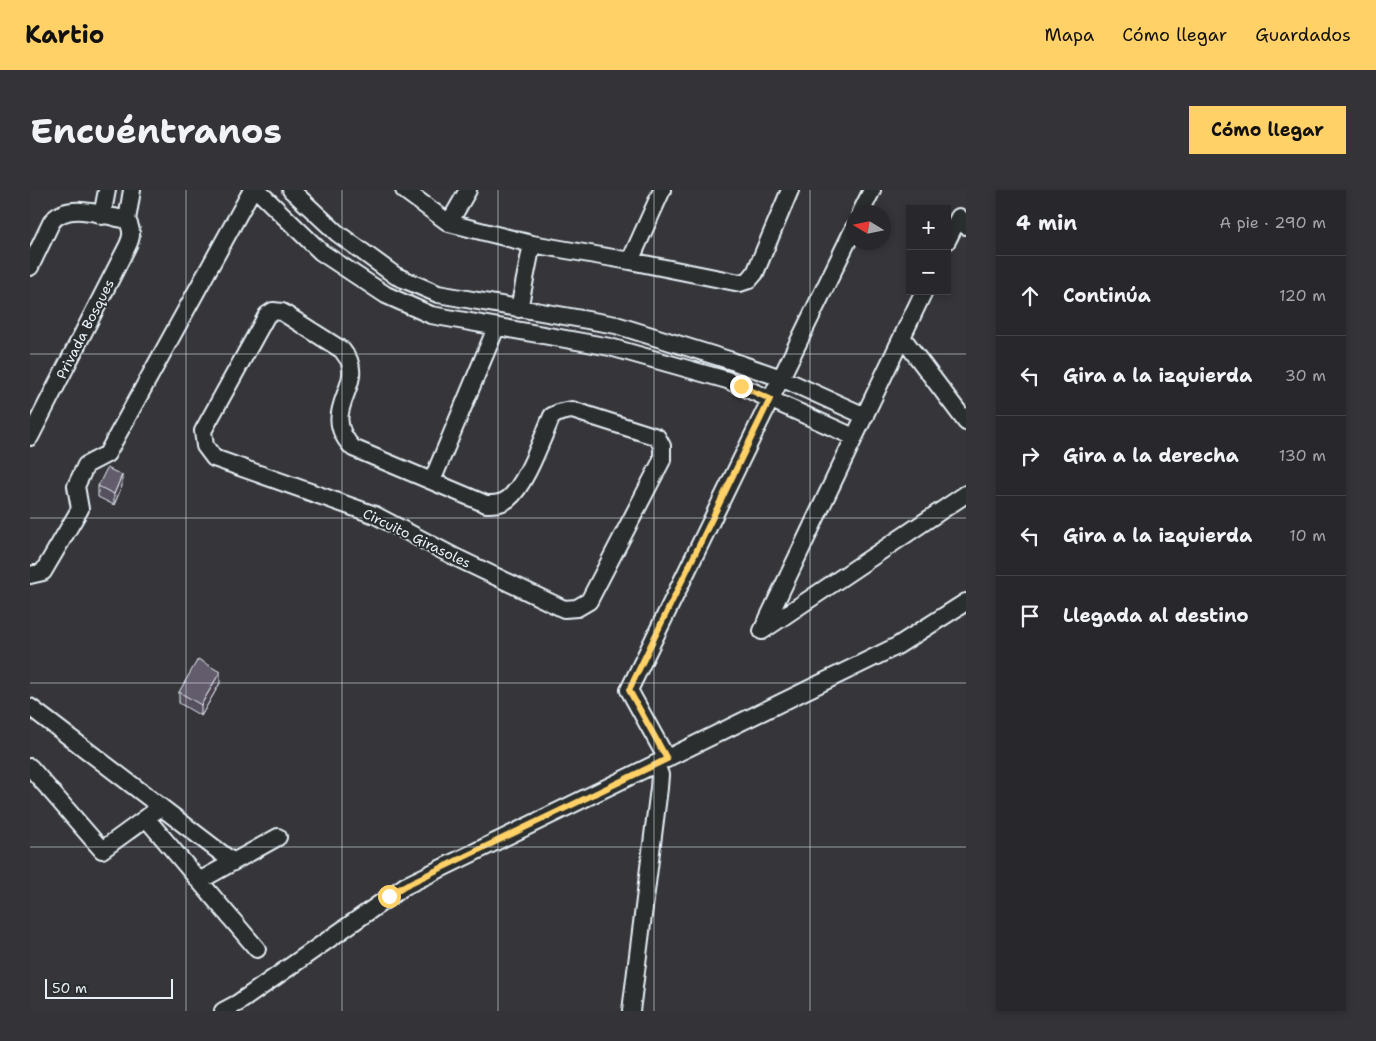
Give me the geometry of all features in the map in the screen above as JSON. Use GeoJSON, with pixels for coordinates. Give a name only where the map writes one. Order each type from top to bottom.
{"type":"FeatureCollection","features":[{"type":"Feature","properties":{"kind":"street"},"geometry":{"type":"LineString","coordinates":[[102,216],[108,190]]}},
{"type":"Feature","properties":{"kind":"street","name":"Privada Bosques"},"geometry":{"type":"LineString","coordinates":[[30,437],[131,240],[132,228],[127,220],[132,190]]}},
{"type":"Feature","properties":{"kind":"street"},"geometry":{"type":"LineString","coordinates":[[30,575],[43,572],[80,509],[76,486],[86,465],[107,454],[252,190]]}},
{"type":"Feature","properties":{"kind":"street"},"geometry":{"type":"LineString","coordinates":[[257,190],[321,252],[386,295],[431,315],[610,347],[727,380],[854,437]]}},
{"type":"Feature","properties":{"kind":"street"},"geometry":{"type":"LineString","coordinates":[[291,190],[337,233],[396,276],[438,294],[616,325],[781,378],[865,416]]}},
{"type":"Feature","properties":{"kind":"street"},"geometry":{"type":"LineString","coordinates":[[404,190],[449,223],[532,244],[740,283],[749,280],[755,273],[790,190]]}},
{"type":"Feature","properties":{"kind":"street"},"geometry":{"type":"LineString","coordinates":[[449,223],[468,190]]}},
{"type":"Feature","properties":{"kind":"street"},"geometry":{"type":"LineString","coordinates":[[630,261],[662,190]]}},
{"type":"Feature","properties":{"kind":"street"},"geometry":{"type":"LineString","coordinates":[[864,205],[872,190]]}},
{"type":"Feature","properties":{"kind":"street"},"geometry":{"type":"LineString","coordinates":[[30,267],[56,216],[62,212],[74,210],[127,220]]}},
{"type":"Feature","properties":{"kind":"street"},"geometry":{"type":"LineString","coordinates":[[951,233],[959,217],[966,226]]}},
{"type":"Feature","properties":{"kind":"street"},"geometry":{"type":"LineString","coordinates":[[519,308],[532,244]]}},
{"type":"Feature","properties":{"kind":"street"},"geometry":{"type":"LineString","coordinates":[[631,1011],[662,761],[629,690],[846,244]]}},
{"type":"Feature","properties":{"kind":"street"},"geometry":{"type":"LineString","coordinates":[[386,295],[396,276]]}},
{"type":"Feature","properties":{"kind":"street"},"geometry":{"type":"LineString","coordinates":[[922,295],[762,631],[966,494]]}},
{"type":"Feature","properties":{"kind":"street","name":"Circuito Girasoles"},"geometry":{"type":"LineString","coordinates":[[273,311],[282,312],[342,350],[349,360],[351,374],[339,414],[340,430],[345,439],[353,448],[432,481],[486,504],[497,504],[508,499],[518,488],[525,475],[552,416],[572,410],[657,437],[662,446],[662,460],[589,602],[577,608],[564,609],[457,558],[375,515],[214,458],[205,446],[203,431],[267,315],[273,311]]}},
{"type":"Feature","properties":{"kind":"street"},"geometry":{"type":"LineString","coordinates":[[610,347],[616,325]]}},
{"type":"Feature","properties":{"kind":"street"},"geometry":{"type":"LineString","coordinates":[[432,481],[496,328]]}},
{"type":"Feature","properties":{"kind":"street"},"geometry":{"type":"LineString","coordinates":[[902,337],[966,422]]}},
{"type":"Feature","properties":{"kind":"street"},"geometry":{"type":"LineString","coordinates":[[223,1011],[238,1003],[404,886],[898,646],[966,602]]}},
{"type":"Feature","properties":{"kind":"street"},"geometry":{"type":"LineString","coordinates":[[30,707],[233,862]]}},
{"type":"Feature","properties":{"kind":"street"},"geometry":{"type":"LineString","coordinates":[[30,767],[102,850],[160,807]]}},
{"type":"Feature","properties":{"kind":"street"},"geometry":{"type":"LineString","coordinates":[[146,818],[257,949]]}},
{"type":"Feature","properties":{"kind":"street"},"geometry":{"type":"LineString","coordinates":[[199,881],[278,837]]}},
{"type":"Feature","properties":{"kind":"building"},"geometry":{"type":"Polygon","coordinates":[[[107,468],[122,475],[114,494],[98,486],[107,468]]]}},
{"type":"Feature","properties":{"kind":"building"},"geometry":{"type":"Polygon","coordinates":[[[198,659],[220,672],[201,705],[179,692],[198,659]]]}},
{"type":"Feature","properties":{"kind":"route"},"geometry":{"type":"LineString","coordinates":[[389,896],[404,886],[667,759],[629,690],[770,399],[741,386]]}}]}
